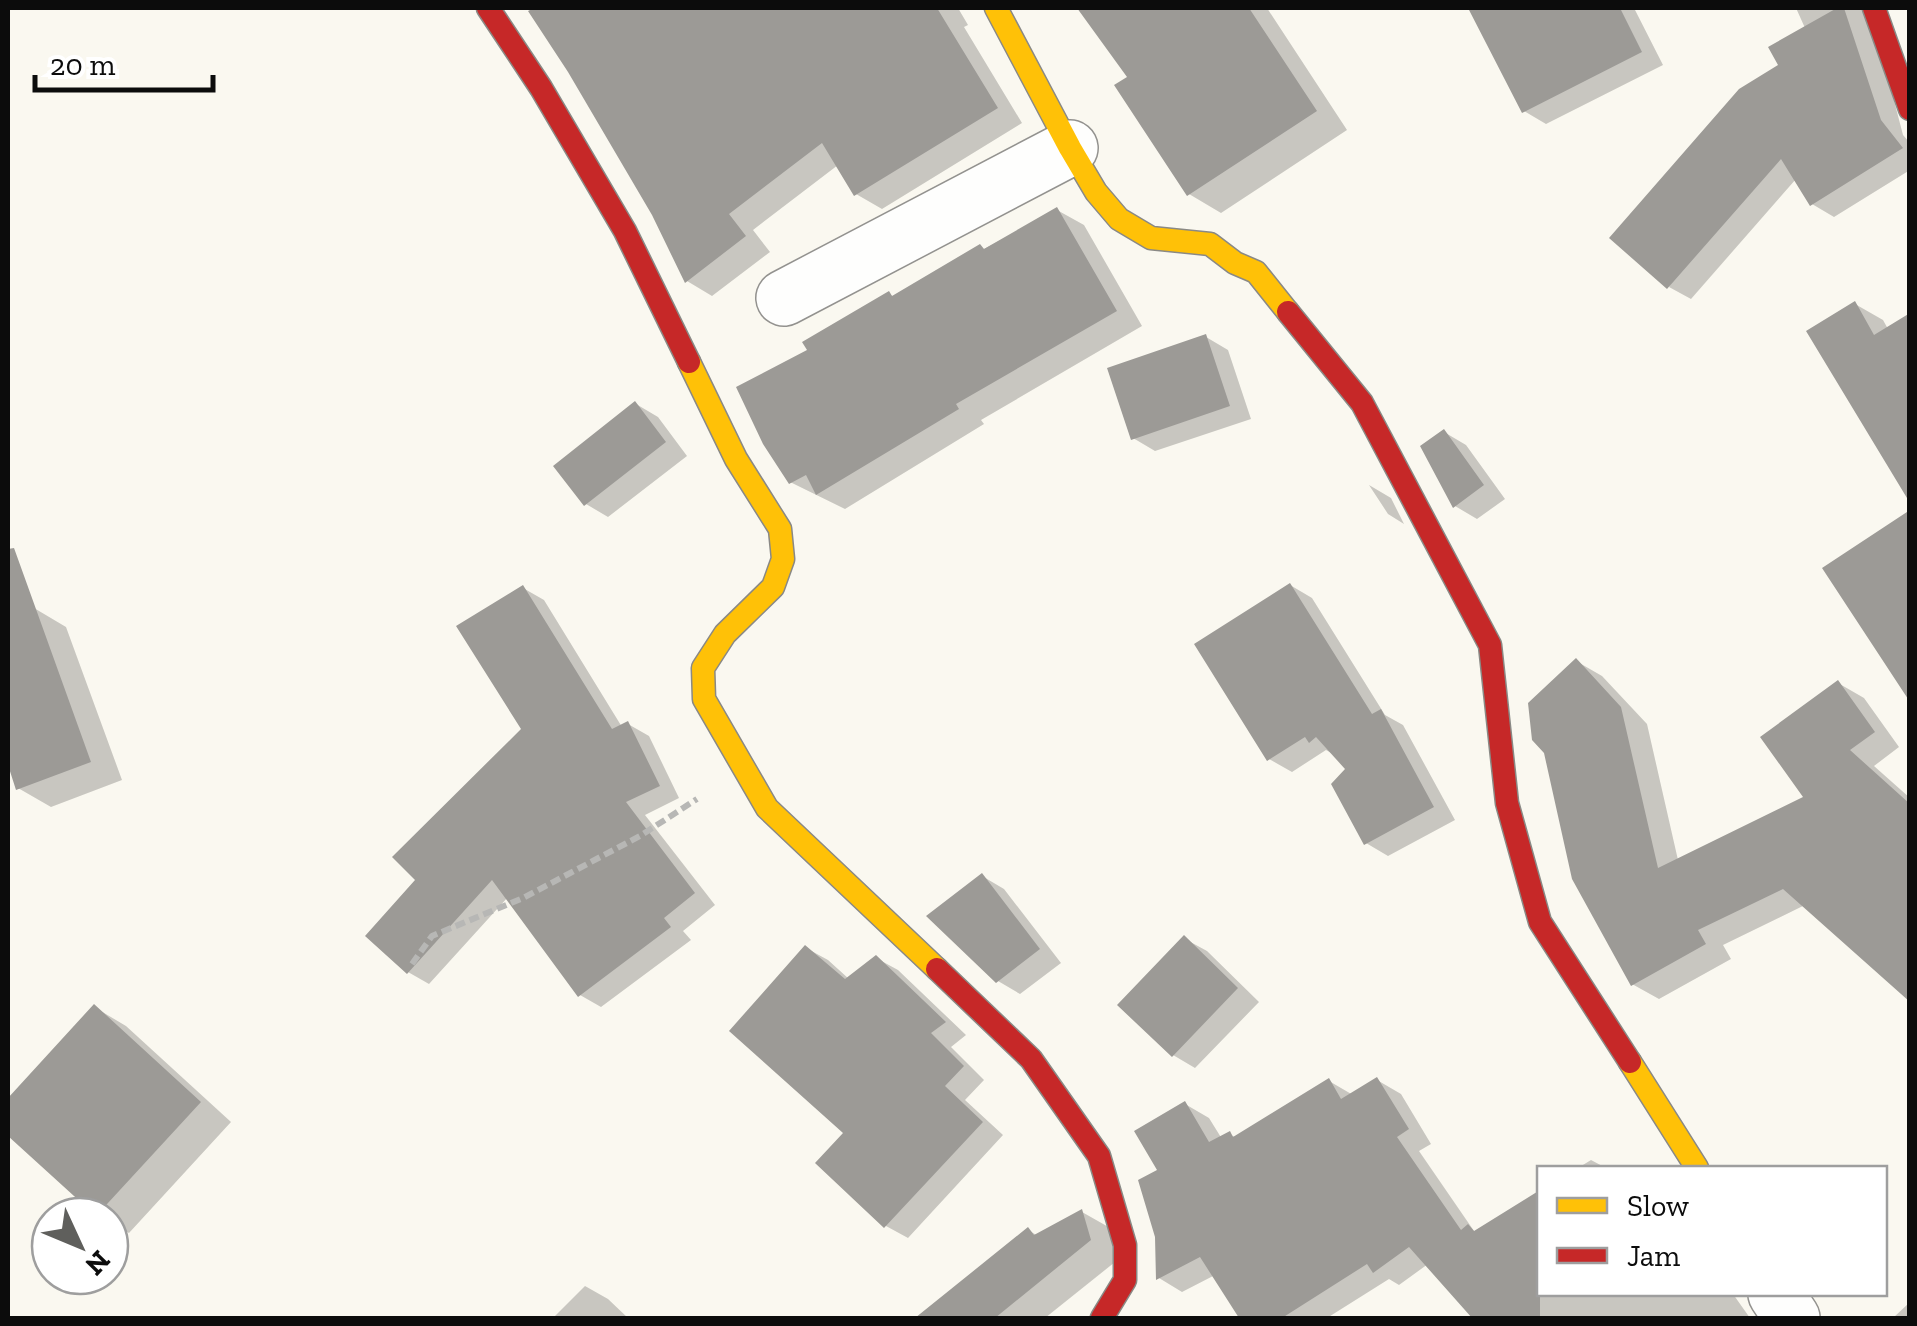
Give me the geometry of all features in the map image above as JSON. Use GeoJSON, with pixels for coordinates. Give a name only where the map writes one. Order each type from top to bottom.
{"type":"FeatureCollection","features":[{"type":"Feature","properties":{"kind":"street"},"geometry":{"type":"LineString","coordinates":[[488,8],[626,231],[736,459],[780,529],[784,559],[773,587],[725,634],[703,668],[704,700],[767,808],[1031,1059],[1098,1156],[1124,1245],[1125,1280],[1102,1318]]}},
{"type":"Feature","properties":{"kind":"street"},"geometry":{"type":"LineString","coordinates":[[996,8],[1070,148],[1096,192],[1119,219],[1151,238],[1210,244],[1256,272],[1362,403],[1490,645],[1507,803],[1540,922],[1696,1166]]}},
{"type":"Feature","properties":{"kind":"street"},"geometry":{"type":"LineString","coordinates":[[1874,8],[1910,110]]}},
{"type":"Feature","properties":{"kind":"street"},"geometry":{"type":"LineString","coordinates":[[784,298],[1070,148]]}},
{"type":"Feature","properties":{"kind":"street"},"geometry":{"type":"LineString","coordinates":[[1777,1296],[1792,1318]]}},
{"type":"Feature","properties":{"kind":"path"},"geometry":{"type":"LineString","coordinates":[[412,964],[432,936],[523,898],[640,836],[744,768]]}},
{"type":"Feature","properties":{"kind":"building"},"geometry":{"type":"Polygon","coordinates":[[[937,8],[998,108],[854,196],[822,143],[729,214],[746,236],[685,283],[652,215],[528,11],[937,8]]]}},
{"type":"Feature","properties":{"kind":"building"},"geometry":{"type":"Polygon","coordinates":[[[1077,8],[1249,8],[1317,111],[1187,196],[1114,85],[1127,77],[1077,8]]]}},
{"type":"Feature","properties":{"kind":"building"},"geometry":{"type":"Polygon","coordinates":[[[1468,8],[1620,8],[1642,52],[1522,113],[1468,8]]]}},
{"type":"Feature","properties":{"kind":"building"},"geometry":{"type":"Polygon","coordinates":[[[1837,8],[1844,8],[1881,120],[1903,148],[1810,206],[1781,159],[1667,289],[1609,238],[1739,89],[1778,65],[1768,47],[1837,8]]]}},
{"type":"Feature","properties":{"kind":"building"},"geometry":{"type":"Polygon","coordinates":[[[1057,207],[1117,311],[956,404],[959,409],[816,495],[806,475],[789,484],[763,444],[736,387],[807,350],[802,342],[889,291],[892,296],[980,244],[984,249],[1057,207]]]}},
{"type":"Feature","properties":{"kind":"building"},"geometry":{"type":"Polygon","coordinates":[[[1855,301],[1874,335],[1910,313],[1910,503],[1806,331],[1855,301]]]}},
{"type":"Feature","properties":{"kind":"building"},"geometry":{"type":"Polygon","coordinates":[[[1206,334],[1230,406],[1131,440],[1107,368],[1206,334]]]}},
{"type":"Feature","properties":{"kind":"building"},"geometry":{"type":"Polygon","coordinates":[[[635,401],[666,442],[584,506],[553,466],[635,401]]]}},
{"type":"Feature","properties":{"kind":"building"},"geometry":{"type":"Polygon","coordinates":[[[1444,429],[1484,485],[1453,508],[1420,446],[1444,429]]]}},
{"type":"Feature","properties":{"kind":"building"},"geometry":{"type":"Polygon","coordinates":[[[1910,510],[1910,702],[1822,568],[1910,510]]]}},
{"type":"Feature","properties":{"kind":"building"},"geometry":{"type":"Polygon","coordinates":[[[14,548],[91,762],[16,790],[8,765],[8,549],[14,548]]]}},
{"type":"Feature","properties":{"kind":"building"},"geometry":{"type":"Polygon","coordinates":[[[1290,583],[1372,714],[1381,709],[1434,807],[1364,845],[1331,784],[1345,769],[1316,737],[1309,743],[1305,737],[1267,761],[1194,644],[1290,583]]]}},
{"type":"Feature","properties":{"kind":"building"},"geometry":{"type":"Polygon","coordinates":[[[523,585],[612,729],[628,721],[660,786],[626,802],[695,893],[664,918],[671,927],[578,997],[492,880],[407,974],[365,936],[415,880],[392,857],[521,729],[456,626],[523,585]]]}},
{"type":"Feature","properties":{"kind":"building"},"geometry":{"type":"Polygon","coordinates":[[[1576,658],[1621,707],[1658,868],[1803,797],[1760,737],[1838,680],[1875,732],[1850,750],[1910,804],[1910,1002],[1783,889],[1698,930],[1706,944],[1631,986],[1572,879],[1544,753],[1532,740],[1528,703],[1576,658]]]}},
{"type":"Feature","properties":{"kind":"building"},"geometry":{"type":"Polygon","coordinates":[[[982,873],[1040,949],[996,983],[926,916],[982,873]]]}},
{"type":"Feature","properties":{"kind":"building"},"geometry":{"type":"Polygon","coordinates":[[[1184,935],[1238,988],[1172,1057],[1117,1005],[1184,935]]]}},
{"type":"Feature","properties":{"kind":"building"},"geometry":{"type":"Polygon","coordinates":[[[805,945],[845,979],[876,955],[946,1022],[931,1033],[964,1066],[945,1086],[983,1122],[884,1228],[815,1163],[843,1133],[729,1031],[805,945]]]}},
{"type":"Feature","properties":{"kind":"building"},"geometry":{"type":"Polygon","coordinates":[[[94,1004],[201,1102],[114,1196],[74,1196],[8,1136],[8,1098],[94,1004]]]}},
{"type":"Feature","properties":{"kind":"building"},"geometry":{"type":"Polygon","coordinates":[[[1377,1077],[1409,1129],[1397,1137],[1461,1230],[1468,1224],[1474,1231],[1537,1192],[1540,1318],[1472,1318],[1409,1247],[1373,1273],[1367,1264],[1282,1318],[1239,1318],[1200,1257],[1156,1280],[1155,1237],[1138,1180],[1157,1170],[1134,1131],[1185,1101],[1209,1142],[1230,1131],[1233,1137],[1329,1078],[1341,1099],[1377,1077]]]}},
{"type":"Feature","properties":{"kind":"building"},"geometry":{"type":"Polygon","coordinates":[[[1082,1209],[1091,1240],[995,1318],[915,1318],[1028,1227],[1034,1235],[1082,1209]]]}},
{"type":"Feature","properties":{"kind":"traffic: slow"},"geometry":{"type":"LineString","coordinates":[[996,8],[1070,148],[1096,192],[1119,219],[1151,238],[1210,244],[1235,263],[1256,272],[1288,312]]}},
{"type":"Feature","properties":{"kind":"traffic: slow"},"geometry":{"type":"LineString","coordinates":[[689,362],[736,459],[780,529],[783,559],[773,587],[725,634],[703,668],[704,699],[767,808],[937,969]]}},
{"type":"Feature","properties":{"kind":"traffic: slow"},"geometry":{"type":"LineString","coordinates":[[1630,1062],[1696,1166]]}},
{"type":"Feature","properties":{"kind":"traffic: jam"},"geometry":{"type":"LineString","coordinates":[[488,8],[541,88],[625,231],[689,362]]}},
{"type":"Feature","properties":{"kind":"traffic: jam"},"geometry":{"type":"LineString","coordinates":[[1874,8],[1910,109]]}},
{"type":"Feature","properties":{"kind":"traffic: jam"},"geometry":{"type":"LineString","coordinates":[[1288,312],[1362,403],[1490,645],[1507,803],[1540,922],[1630,1062]]}},
{"type":"Feature","properties":{"kind":"traffic: jam"},"geometry":{"type":"LineString","coordinates":[[937,969],[1031,1059],[1099,1156],[1125,1245],[1125,1280],[1102,1318]]}}]}
